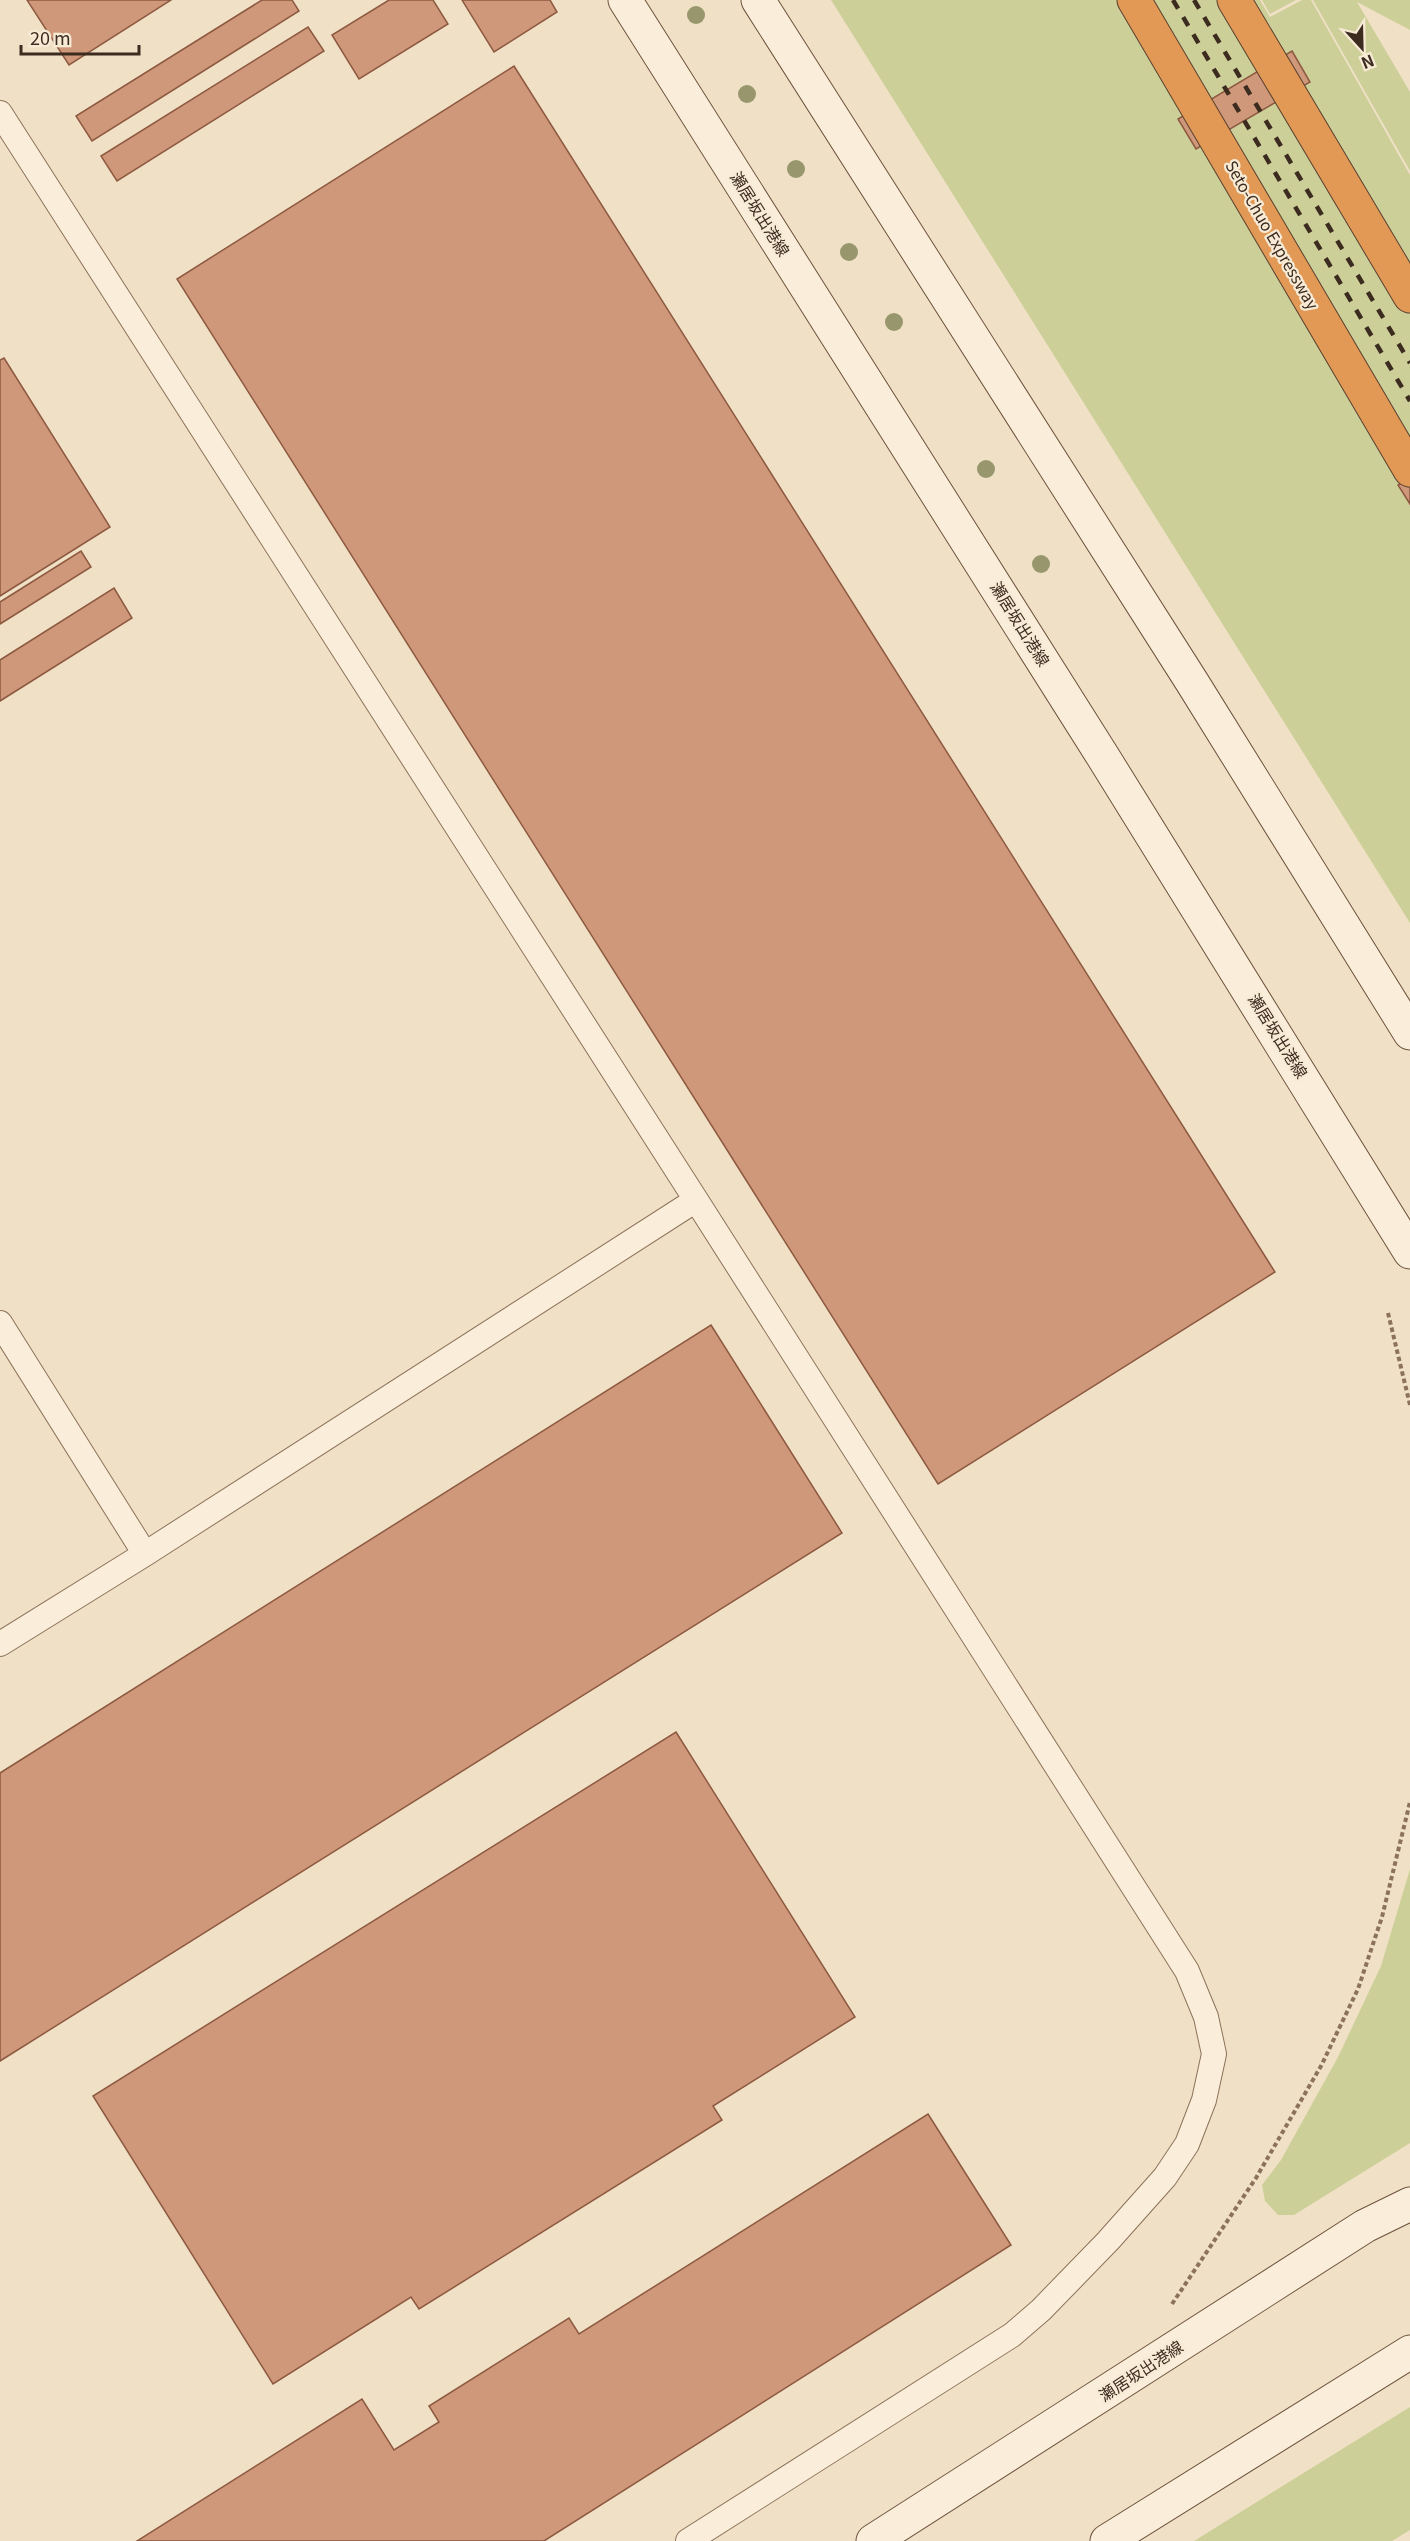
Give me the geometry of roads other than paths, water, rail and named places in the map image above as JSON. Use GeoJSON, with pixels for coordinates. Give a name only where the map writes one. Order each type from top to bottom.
{"type":"FeatureCollection","features":[{"type":"Feature","properties":{"kind":"highway","name":"Seto-Chuo Expressway"},"geometry":{"type":"LineString","coordinates":[[1134,0],[1410,470]]}},
{"type":"Feature","properties":{"kind":"highway"},"geometry":{"type":"LineString","coordinates":[[1234,0],[1410,296]]}},
{"type":"Feature","properties":{"kind":"main road","name":"瀬居坂出港線"},"geometry":{"type":"LineString","coordinates":[[625,0],[1102,755],[1410,1252]]}},
{"type":"Feature","properties":{"kind":"main road"},"geometry":{"type":"LineString","coordinates":[[758,0],[1192,682],[1410,1033]]}},
{"type":"Feature","properties":{"kind":"main road","name":"瀬居坂出港線"},"geometry":{"type":"LineString","coordinates":[[873,2541],[1365,2226],[1410,2204]]}},
{"type":"Feature","properties":{"kind":"main road"},"geometry":{"type":"LineString","coordinates":[[1107,2541],[1410,2352]]}},
{"type":"Feature","properties":{"kind":"lane"},"geometry":{"type":"LineString","coordinates":[[0,113],[1187,1971],[1206,2017],[1214,2054],[1204,2100],[1187,2144],[1165,2177],[1108,2241],[1041,2310],[1012,2335],[688,2541]]}},
{"type":"Feature","properties":{"kind":"lane"},"geometry":{"type":"LineString","coordinates":[[0,1644],[145,1554],[696,1200]]}},
{"type":"Feature","properties":{"kind":"lane"},"geometry":{"type":"LineString","coordinates":[[0,1323],[145,1554]]}},
{"type":"Feature","properties":{"kind":"railway"},"geometry":{"type":"LineString","coordinates":[[1173,0],[1410,401]]}},
{"type":"Feature","properties":{"kind":"railway"},"geometry":{"type":"LineString","coordinates":[[1194,0],[1410,363]]}}]}
